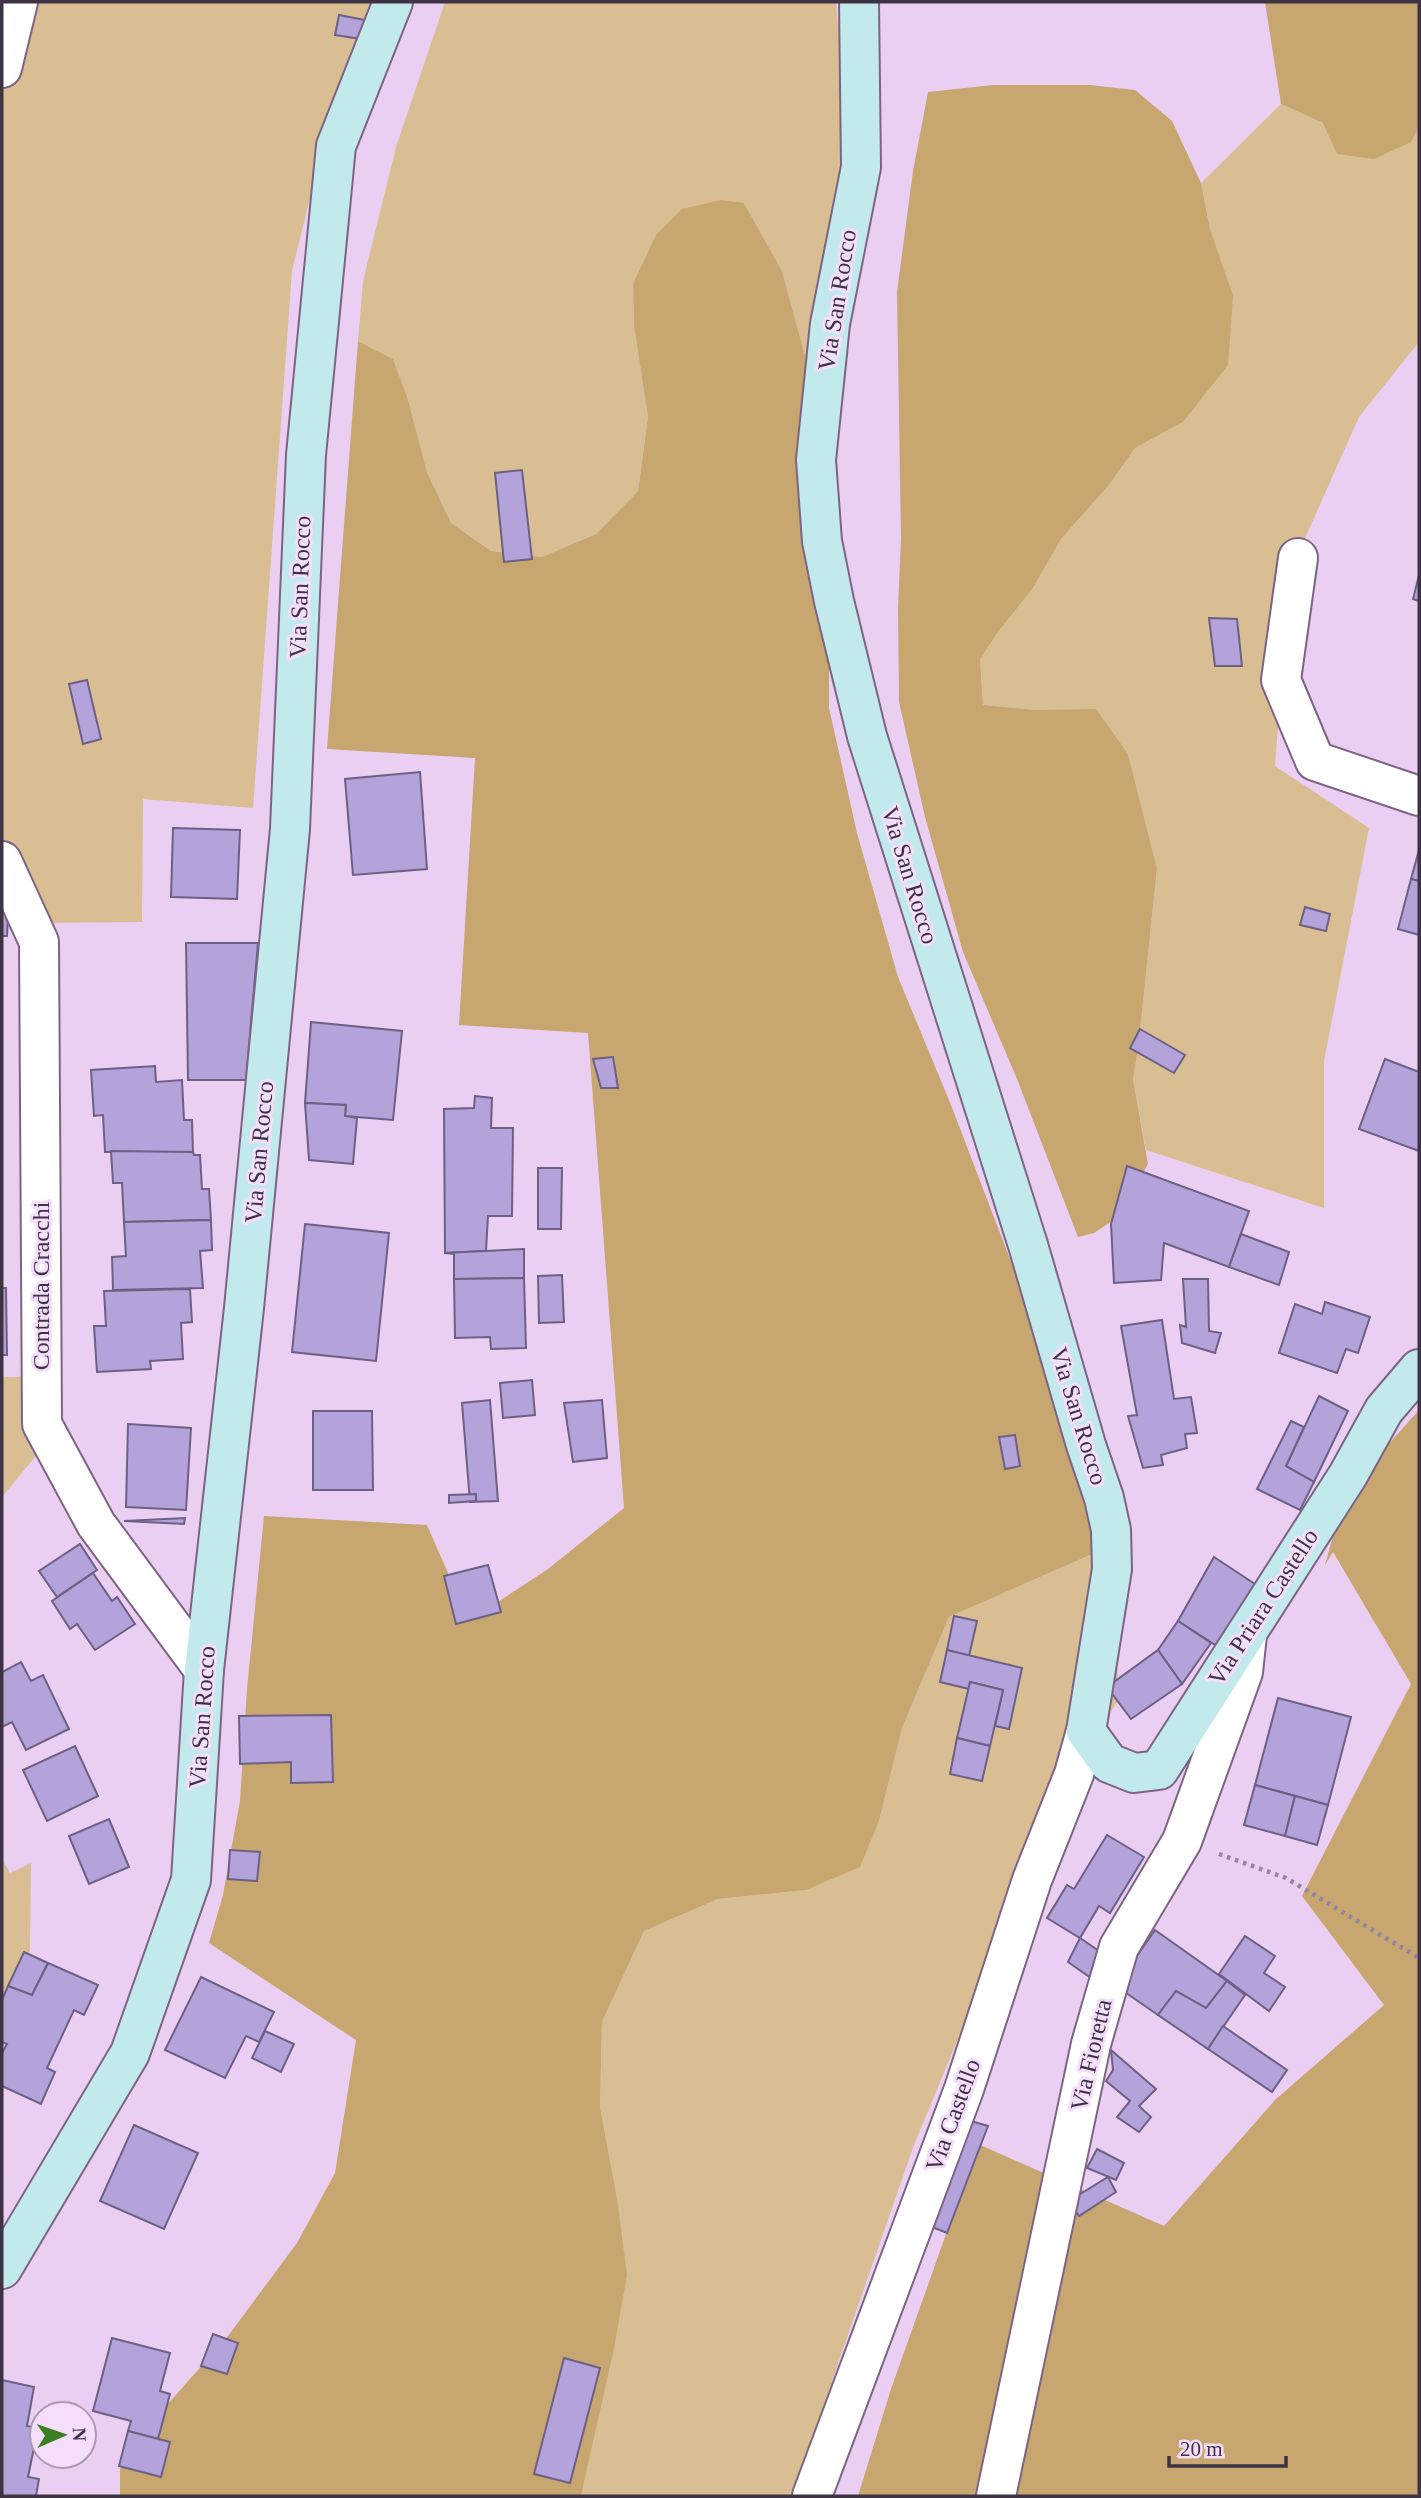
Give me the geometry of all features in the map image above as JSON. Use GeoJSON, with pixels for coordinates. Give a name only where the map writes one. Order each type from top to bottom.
{"type":"FeatureCollection","features":[{"type":"Feature","properties":{"kind":"street"},"geometry":{"type":"LineString","coordinates":[[2,68],[18,2]]}},
{"type":"Feature","properties":{"kind":"street","name":"Via San Rocco"},"geometry":{"type":"LineString","coordinates":[[2,2269],[130,2053],[191,1880],[204,1670],[245,1294],[290,829],[306,455],[336,146],[393,2]]}},
{"type":"Feature","properties":{"kind":"street","name":"Via San Rocco"},"geometry":{"type":"LineString","coordinates":[[859,2],[861,167],[830,324],[816,460],[822,541],[867,736],[1028,1245],[1107,1509],[1111,1530],[1112,1569],[1086,1731]]}},
{"type":"Feature","properties":{"kind":"street"},"geometry":{"type":"LineString","coordinates":[[1298,558],[1281,680],[1315,761],[1419,796]]}},
{"type":"Feature","properties":{"kind":"street","name":"Contrada Cracchi"},"geometry":{"type":"LineString","coordinates":[[2,861],[39,943],[42,1424],[96,1524],[204,1670]]}},
{"type":"Feature","properties":{"kind":"street","name":"Via Priara Castello"},"geometry":{"type":"LineString","coordinates":[[1086,1731],[1109,1763],[1134,1773],[1159,1770],[1348,1475],[1384,1410],[1419,1369]]}},
{"type":"Feature","properties":{"kind":"street","name":"Via Fioretta"},"geometry":{"type":"LineString","coordinates":[[996,2496],[1091,2043],[1119,1947],[1182,1841],[1243,1672],[1247,1635]]}},
{"type":"Feature","properties":{"kind":"street","name":"Via Castello"},"geometry":{"type":"LineString","coordinates":[[812,2496],[964,2089],[1032,1880],[1074,1774],[1086,1731]]}},
{"type":"Feature","properties":{"kind":"path"},"geometry":{"type":"LineString","coordinates":[[1182,1841],[1286,1878],[1419,1958]]}},
{"type":"Feature","properties":{"kind":"shaded area"},"geometry":{"type":"Polygon","coordinates":[[[2,2],[371,2],[328,125],[292,271],[253,808],[143,799],[142,922],[32,923],[2,858],[2,2]]]}},
{"type":"Feature","properties":{"kind":"shaded area"},"geometry":{"type":"Polygon","coordinates":[[[445,2],[836,2],[843,89],[857,85],[829,444],[782,271],[744,203],[633,284],[634,326],[648,417],[638,491],[596,534],[542,557],[491,551],[451,523],[427,472],[407,396],[393,359],[358,341],[363,281],[396,147],[445,2]]]}},
{"type":"Feature","properties":{"kind":"shaded area"},"geometry":{"type":"Polygon","coordinates":[[[1265,2],[1419,2],[1419,127],[1411,142],[1374,159],[1337,154],[1323,123],[1281,104],[1265,2]]]}},
{"type":"Feature","properties":{"kind":"shaded area"},"geometry":{"type":"Polygon","coordinates":[[[993,85],[1090,85],[1135,90],[1172,121],[1201,183],[1210,229],[1233,296],[1228,365],[1183,422],[1135,448],[1109,485],[1061,539],[1033,588],[980,659],[983,705],[1037,710],[1096,709],[1128,754],[1157,868],[1133,1079],[1148,1164],[1117,1218],[1094,1233],[1078,1237],[1017,1079],[963,952],[925,817],[899,702],[898,609],[901,539],[897,292],[913,171],[928,92],[993,85]]]}},
{"type":"Feature","properties":{"kind":"shaded area"},"geometry":{"type":"Polygon","coordinates":[[[1281,104],[1323,123],[1411,142],[1419,127],[1419,342],[1359,417],[1290,572],[1275,766],[1369,828],[1324,1061],[1324,1208],[1146,1150],[1133,1079],[1157,868],[1128,754],[1037,710],[983,705],[980,659],[996,633],[1033,588],[1061,539],[1109,485],[1135,448],[1183,422],[1210,229],[1201,183],[1281,104]]]}},
{"type":"Feature","properties":{"kind":"shaded area"},"geometry":{"type":"Polygon","coordinates":[[[721,200],[744,203],[782,271],[829,444],[829,708],[857,833],[898,977],[951,1105],[1039,1335],[1106,1548],[949,1617],[902,1728],[879,1821],[860,1867],[806,1890],[718,1899],[644,1931],[602,2022],[600,2107],[617,2198],[627,2275],[613,2354],[581,2496],[120,2496],[120,2469],[159,2414],[228,2336],[297,2243],[335,2173],[356,2040],[209,1943],[223,1895],[240,1801],[247,1689],[264,1516],[427,1525],[469,1621],[548,1569],[624,1508],[588,1033],[459,1025],[475,758],[327,749],[358,341],[393,359],[407,396],[427,472],[451,523],[491,551],[542,557],[596,534],[638,491],[648,417],[634,326],[633,284],[656,235],[682,209],[721,200]]]}},
{"type":"Feature","properties":{"kind":"shaded area"},"geometry":{"type":"Polygon","coordinates":[[[2,1377],[23,1377],[58,1429],[2,1497],[2,1377]]]}},
{"type":"Feature","properties":{"kind":"shaded area"},"geometry":{"type":"Polygon","coordinates":[[[1419,1410],[1419,2496],[858,2496],[891,2389],[978,2144],[1164,2226],[1275,2100],[1384,2005],[1302,1896],[1411,1684],[1333,1552],[1325,1565],[1345,1493],[1419,1410]]]}},
{"type":"Feature","properties":{"kind":"shaded area"},"geometry":{"type":"Polygon","coordinates":[[[1106,1548],[1120,1698],[1065,1781],[914,2145],[835,2372],[796,2496],[581,2496],[613,2354],[617,2198],[600,2107],[602,2022],[644,1931],[718,1899],[806,1890],[879,1821],[902,1728],[949,1617],[1106,1548]]]}},
{"type":"Feature","properties":{"kind":"shaded area"},"geometry":{"type":"Polygon","coordinates":[[[2,1858],[10,1873],[31,1863],[30,1950],[2,2011],[2,1858]]]}},
{"type":"Feature","properties":{"kind":"building"},"geometry":{"type":"Polygon","coordinates":[[[339,15],[365,20],[361,39],[335,35],[339,15]]]}},
{"type":"Feature","properties":{"kind":"building"},"geometry":{"type":"Polygon","coordinates":[[[522,470],[532,559],[504,562],[495,473],[522,470]]]}},
{"type":"Feature","properties":{"kind":"building"},"geometry":{"type":"Polygon","coordinates":[[[1419,575],[1419,601],[1413,599],[1419,575]]]}},
{"type":"Feature","properties":{"kind":"building"},"geometry":{"type":"Polygon","coordinates":[[[1209,618],[1237,619],[1242,666],[1215,666],[1209,618]]]}},
{"type":"Feature","properties":{"kind":"building"},"geometry":{"type":"Polygon","coordinates":[[[87,680],[101,739],[83,744],[69,684],[87,680]]]}},
{"type":"Feature","properties":{"kind":"building"},"geometry":{"type":"Polygon","coordinates":[[[420,772],[427,869],[353,875],[345,779],[420,772]]]}},
{"type":"Feature","properties":{"kind":"building"},"geometry":{"type":"Polygon","coordinates":[[[173,828],[240,830],[237,899],[171,897],[173,828]]]}},
{"type":"Feature","properties":{"kind":"building"},"geometry":{"type":"Polygon","coordinates":[[[1419,850],[1419,881],[1411,879],[1419,850]]]}},
{"type":"Feature","properties":{"kind":"building"},"geometry":{"type":"Polygon","coordinates":[[[1411,879],[1419,881],[1419,935],[1398,929],[1411,879]]]}},
{"type":"Feature","properties":{"kind":"building"},"geometry":{"type":"Polygon","coordinates":[[[2,895],[9,895],[7,936],[2,936],[2,895]]]}},
{"type":"Feature","properties":{"kind":"building"},"geometry":{"type":"Polygon","coordinates":[[[1305,907],[1330,914],[1326,931],[1300,925],[1305,907]]]}},
{"type":"Feature","properties":{"kind":"building"},"geometry":{"type":"Polygon","coordinates":[[[186,943],[258,943],[246,1080],[188,1080],[186,943]]]}},
{"type":"Feature","properties":{"kind":"building"},"geometry":{"type":"Polygon","coordinates":[[[311,1022],[402,1031],[393,1120],[345,1116],[346,1105],[305,1103],[311,1022]]]}},
{"type":"Feature","properties":{"kind":"building"},"geometry":{"type":"Polygon","coordinates":[[[1140,1029],[1185,1055],[1174,1073],[1130,1048],[1140,1029]]]}},
{"type":"Feature","properties":{"kind":"building"},"geometry":{"type":"Polygon","coordinates":[[[613,1057],[618,1088],[601,1088],[593,1059],[613,1057]]]}},
{"type":"Feature","properties":{"kind":"building"},"geometry":{"type":"Polygon","coordinates":[[[1385,1059],[1419,1072],[1419,1151],[1359,1129],[1385,1059]]]}},
{"type":"Feature","properties":{"kind":"building"},"geometry":{"type":"Polygon","coordinates":[[[155,1066],[156,1082],[182,1080],[184,1120],[192,1120],[193,1152],[105,1152],[103,1115],[94,1116],[91,1070],[155,1066]]]}},
{"type":"Feature","properties":{"kind":"building"},"geometry":{"type":"Polygon","coordinates":[[[475,1096],[492,1098],[491,1128],[513,1128],[512,1216],[488,1216],[486,1251],[445,1253],[444,1109],[474,1108],[475,1096]]]}},
{"type":"Feature","properties":{"kind":"building"},"geometry":{"type":"Polygon","coordinates":[[[305,1103],[346,1105],[345,1116],[357,1118],[353,1164],[309,1160],[305,1103]]]}},
{"type":"Feature","properties":{"kind":"building"},"geometry":{"type":"Polygon","coordinates":[[[111,1151],[193,1152],[194,1155],[200,1155],[202,1189],[209,1189],[211,1220],[124,1222],[122,1183],[113,1183],[111,1151]]]}},
{"type":"Feature","properties":{"kind":"building"},"geometry":{"type":"Polygon","coordinates":[[[1127,1166],[1249,1211],[1229,1267],[1164,1243],[1161,1280],[1114,1283],[1111,1224],[1127,1166]]]}},
{"type":"Feature","properties":{"kind":"building"},"geometry":{"type":"Polygon","coordinates":[[[538,1168],[562,1168],[561,1229],[538,1229],[538,1168]]]}},
{"type":"Feature","properties":{"kind":"building"},"geometry":{"type":"Polygon","coordinates":[[[211,1220],[212,1250],[200,1251],[203,1288],[113,1290],[112,1257],[126,1256],[124,1222],[211,1220]]]}},
{"type":"Feature","properties":{"kind":"building"},"geometry":{"type":"Polygon","coordinates":[[[305,1224],[389,1233],[376,1361],[292,1352],[305,1224]]]}},
{"type":"Feature","properties":{"kind":"building"},"geometry":{"type":"Polygon","coordinates":[[[1241,1234],[1289,1252],[1279,1285],[1229,1267],[1241,1234]]]}},
{"type":"Feature","properties":{"kind":"building"},"geometry":{"type":"Polygon","coordinates":[[[524,1249],[524,1278],[454,1279],[454,1254],[445,1253],[524,1249]]]}},
{"type":"Feature","properties":{"kind":"building"},"geometry":{"type":"Polygon","coordinates":[[[562,1275],[564,1322],[539,1323],[538,1276],[562,1275]]]}},
{"type":"Feature","properties":{"kind":"building"},"geometry":{"type":"Polygon","coordinates":[[[524,1278],[526,1348],[491,1349],[490,1337],[455,1338],[454,1279],[524,1278]]]}},
{"type":"Feature","properties":{"kind":"building"},"geometry":{"type":"Polygon","coordinates":[[[1183,1279],[1208,1279],[1209,1331],[1221,1333],[1215,1353],[1182,1343],[1180,1325],[1186,1327],[1183,1279]]]}},
{"type":"Feature","properties":{"kind":"building"},"geometry":{"type":"Polygon","coordinates":[[[2,1288],[6,1288],[7,1355],[2,1355],[2,1288]]]}},
{"type":"Feature","properties":{"kind":"building"},"geometry":{"type":"Polygon","coordinates":[[[190,1289],[192,1322],[181,1323],[183,1359],[150,1361],[151,1369],[97,1372],[94,1326],[106,1326],[104,1291],[190,1289]]]}},
{"type":"Feature","properties":{"kind":"building"},"geometry":{"type":"Polygon","coordinates":[[[1325,1302],[1370,1317],[1358,1353],[1346,1349],[1337,1373],[1279,1353],[1295,1304],[1322,1314],[1325,1302]]]}},
{"type":"Feature","properties":{"kind":"building"},"geometry":{"type":"Polygon","coordinates":[[[1162,1320],[1174,1399],[1191,1397],[1197,1433],[1185,1434],[1187,1448],[1161,1455],[1163,1465],[1143,1468],[1128,1416],[1137,1415],[1121,1326],[1162,1320]]]}},
{"type":"Feature","properties":{"kind":"building"},"geometry":{"type":"Polygon","coordinates":[[[532,1380],[535,1415],[503,1418],[500,1383],[532,1380]]]}},
{"type":"Feature","properties":{"kind":"building"},"geometry":{"type":"Polygon","coordinates":[[[1319,1396],[1348,1411],[1314,1482],[1286,1466],[1319,1396]]]}},
{"type":"Feature","properties":{"kind":"building"},"geometry":{"type":"Polygon","coordinates":[[[490,1400],[498,1501],[470,1502],[462,1403],[490,1400]]]}},
{"type":"Feature","properties":{"kind":"building"},"geometry":{"type":"Polygon","coordinates":[[[602,1400],[607,1458],[573,1462],[564,1403],[602,1400]]]}},
{"type":"Feature","properties":{"kind":"building"},"geometry":{"type":"Polygon","coordinates":[[[313,1411],[372,1411],[373,1490],[313,1490],[313,1411]]]}},
{"type":"Feature","properties":{"kind":"building"},"geometry":{"type":"Polygon","coordinates":[[[1291,1421],[1304,1427],[1286,1466],[1314,1482],[1300,1510],[1257,1489],[1291,1421]]]}},
{"type":"Feature","properties":{"kind":"building"},"geometry":{"type":"Polygon","coordinates":[[[128,1424],[191,1428],[186,1510],[126,1507],[128,1424]]]}},
{"type":"Feature","properties":{"kind":"building"},"geometry":{"type":"Polygon","coordinates":[[[1015,1435],[1020,1466],[1005,1469],[999,1437],[1015,1435]]]}},
{"type":"Feature","properties":{"kind":"building"},"geometry":{"type":"Polygon","coordinates":[[[476,1494],[476,1501],[449,1503],[449,1495],[476,1494]]]}},
{"type":"Feature","properties":{"kind":"building"},"geometry":{"type":"Polygon","coordinates":[[[185,1518],[184,1524],[124,1521],[185,1518]]]}},
{"type":"Feature","properties":{"kind":"building"},"geometry":{"type":"Polygon","coordinates":[[[80,1544],[97,1570],[57,1597],[39,1571],[80,1544]]]}},
{"type":"Feature","properties":{"kind":"building"},"geometry":{"type":"Polygon","coordinates":[[[1214,1557],[1261,1588],[1223,1650],[1178,1621],[1214,1557]]]}},
{"type":"Feature","properties":{"kind":"building"},"geometry":{"type":"Polygon","coordinates":[[[488,1565],[501,1612],[456,1624],[444,1576],[488,1565]]]}},
{"type":"Feature","properties":{"kind":"building"},"geometry":{"type":"Polygon","coordinates":[[[93,1573],[112,1601],[117,1597],[135,1624],[95,1650],[77,1624],[70,1629],[52,1601],[93,1573]]]}},
{"type":"Feature","properties":{"kind":"building"},"geometry":{"type":"Polygon","coordinates":[[[954,1616],[977,1621],[969,1656],[947,1650],[954,1616]]]}},
{"type":"Feature","properties":{"kind":"building"},"geometry":{"type":"Polygon","coordinates":[[[1178,1621],[1211,1643],[1182,1684],[1158,1650],[1178,1621]]]}},
{"type":"Feature","properties":{"kind":"building"},"geometry":{"type":"Polygon","coordinates":[[[947,1650],[1022,1668],[1009,1729],[995,1726],[1003,1690],[970,1682],[969,1689],[940,1682],[947,1650]]]}},
{"type":"Feature","properties":{"kind":"building"},"geometry":{"type":"Polygon","coordinates":[[[1158,1650],[1182,1684],[1131,1719],[1107,1687],[1158,1650]]]}},
{"type":"Feature","properties":{"kind":"building"},"geometry":{"type":"Polygon","coordinates":[[[21,1662],[31,1681],[43,1675],[69,1729],[26,1750],[12,1722],[2,1727],[2,1672],[21,1662]]]}},
{"type":"Feature","properties":{"kind":"building"},"geometry":{"type":"Polygon","coordinates":[[[970,1682],[1003,1690],[990,1746],[957,1738],[970,1682]]]}},
{"type":"Feature","properties":{"kind":"building"},"geometry":{"type":"Polygon","coordinates":[[[1278,1698],[1351,1717],[1328,1805],[1255,1785],[1278,1698]]]}},
{"type":"Feature","properties":{"kind":"building"},"geometry":{"type":"Polygon","coordinates":[[[331,1715],[333,1782],[291,1783],[291,1762],[240,1764],[239,1716],[331,1715]]]}},
{"type":"Feature","properties":{"kind":"building"},"geometry":{"type":"Polygon","coordinates":[[[957,1738],[990,1746],[982,1781],[950,1774],[957,1738]]]}},
{"type":"Feature","properties":{"kind":"building"},"geometry":{"type":"Polygon","coordinates":[[[75,1746],[98,1796],[47,1821],[23,1770],[75,1746]]]}},
{"type":"Feature","properties":{"kind":"building"},"geometry":{"type":"Polygon","coordinates":[[[1255,1785],[1295,1796],[1285,1836],[1244,1825],[1255,1785]]]}},
{"type":"Feature","properties":{"kind":"building"},"geometry":{"type":"Polygon","coordinates":[[[1295,1796],[1328,1805],[1317,1845],[1285,1836],[1295,1796]]]}},
{"type":"Feature","properties":{"kind":"building"},"geometry":{"type":"Polygon","coordinates":[[[109,1819],[129,1867],[89,1884],[69,1836],[109,1819]]]}},
{"type":"Feature","properties":{"kind":"building"},"geometry":{"type":"Polygon","coordinates":[[[1107,1835],[1144,1857],[1110,1913],[1099,1906],[1080,1938],[1047,1918],[1067,1885],[1074,1889],[1107,1835]]]}},
{"type":"Feature","properties":{"kind":"building"},"geometry":{"type":"Polygon","coordinates":[[[230,1850],[260,1852],[257,1881],[228,1879],[230,1850]]]}},
{"type":"Feature","properties":{"kind":"building"},"geometry":{"type":"Polygon","coordinates":[[[1155,1930],[1227,1981],[1206,2008],[1176,1991],[1158,2015],[1116,1986],[1155,1930]]]}},
{"type":"Feature","properties":{"kind":"building"},"geometry":{"type":"Polygon","coordinates":[[[1245,1936],[1275,1956],[1264,1973],[1285,1987],[1269,2011],[1219,1974],[1245,1936]]]}},
{"type":"Feature","properties":{"kind":"building"},"geometry":{"type":"Polygon","coordinates":[[[1080,1938],[1105,1955],[1091,1978],[1068,1962],[1080,1938]]]}},
{"type":"Feature","properties":{"kind":"building"},"geometry":{"type":"Polygon","coordinates":[[[24,1952],[48,1963],[32,1995],[8,1986],[24,1952]]]}},
{"type":"Feature","properties":{"kind":"building"},"geometry":{"type":"Polygon","coordinates":[[[48,1963],[98,1985],[84,2015],[74,2010],[47,2068],[55,2072],[41,2104],[2,2086],[2,2053],[7,2044],[2,2042],[2,2000],[8,1986],[32,1995],[48,1963]]]}},
{"type":"Feature","properties":{"kind":"building"},"geometry":{"type":"Polygon","coordinates":[[[201,1977],[274,2012],[259,2042],[246,2036],[225,2078],[165,2050],[201,1977]]]}},
{"type":"Feature","properties":{"kind":"building"},"geometry":{"type":"Polygon","coordinates":[[[1227,1981],[1245,1995],[1208,2049],[1158,2015],[1176,1991],[1206,2008],[1227,1981]]]}},
{"type":"Feature","properties":{"kind":"building"},"geometry":{"type":"Polygon","coordinates":[[[1223,2026],[1287,2070],[1272,2092],[1208,2049],[1223,2026]]]}},
{"type":"Feature","properties":{"kind":"building"},"geometry":{"type":"Polygon","coordinates":[[[265,2031],[294,2044],[281,2072],[252,2058],[265,2031]]]}},
{"type":"Feature","properties":{"kind":"building"},"geometry":{"type":"Polygon","coordinates":[[[1111,2050],[1156,2089],[1139,2106],[1151,2117],[1139,2132],[1117,2117],[1130,2101],[1106,2081],[1113,2070],[1111,2050]]]}},
{"type":"Feature","properties":{"kind":"building"},"geometry":{"type":"Polygon","coordinates":[[[967,2120],[988,2126],[947,2233],[932,2227],[949,2186],[940,2184],[967,2120]]]}},
{"type":"Feature","properties":{"kind":"building"},"geometry":{"type":"Polygon","coordinates":[[[134,2125],[198,2153],[164,2229],[100,2201],[134,2125]]]}},
{"type":"Feature","properties":{"kind":"building"},"geometry":{"type":"Polygon","coordinates":[[[1097,2149],[1124,2163],[1116,2180],[1087,2168],[1097,2149]]]}},
{"type":"Feature","properties":{"kind":"building"},"geometry":{"type":"Polygon","coordinates":[[[1108,2177],[1116,2192],[1079,2216],[1069,2201],[1108,2177]]]}},
{"type":"Feature","properties":{"kind":"building"},"geometry":{"type":"Polygon","coordinates":[[[213,2334],[238,2343],[227,2374],[201,2366],[213,2334]]]}},
{"type":"Feature","properties":{"kind":"building"},"geometry":{"type":"Polygon","coordinates":[[[112,2338],[170,2353],[160,2391],[170,2394],[158,2439],[128,2431],[131,2421],[98,2412],[98,2400],[96,2400],[112,2338]]]}},
{"type":"Feature","properties":{"kind":"building"},"geometry":{"type":"Polygon","coordinates":[[[564,2358],[600,2368],[570,2483],[534,2474],[564,2358]]]}},
{"type":"Feature","properties":{"kind":"building"},"geometry":{"type":"Polygon","coordinates":[[[2,2380],[34,2387],[32,2400],[28,2400],[28,2477],[39,2479],[36,2496],[2,2496],[2,2380]]]}},
{"type":"Feature","properties":{"kind":"building"},"geometry":{"type":"Polygon","coordinates":[[[128,2431],[170,2442],[161,2477],[119,2466],[128,2431]]]}}]}
